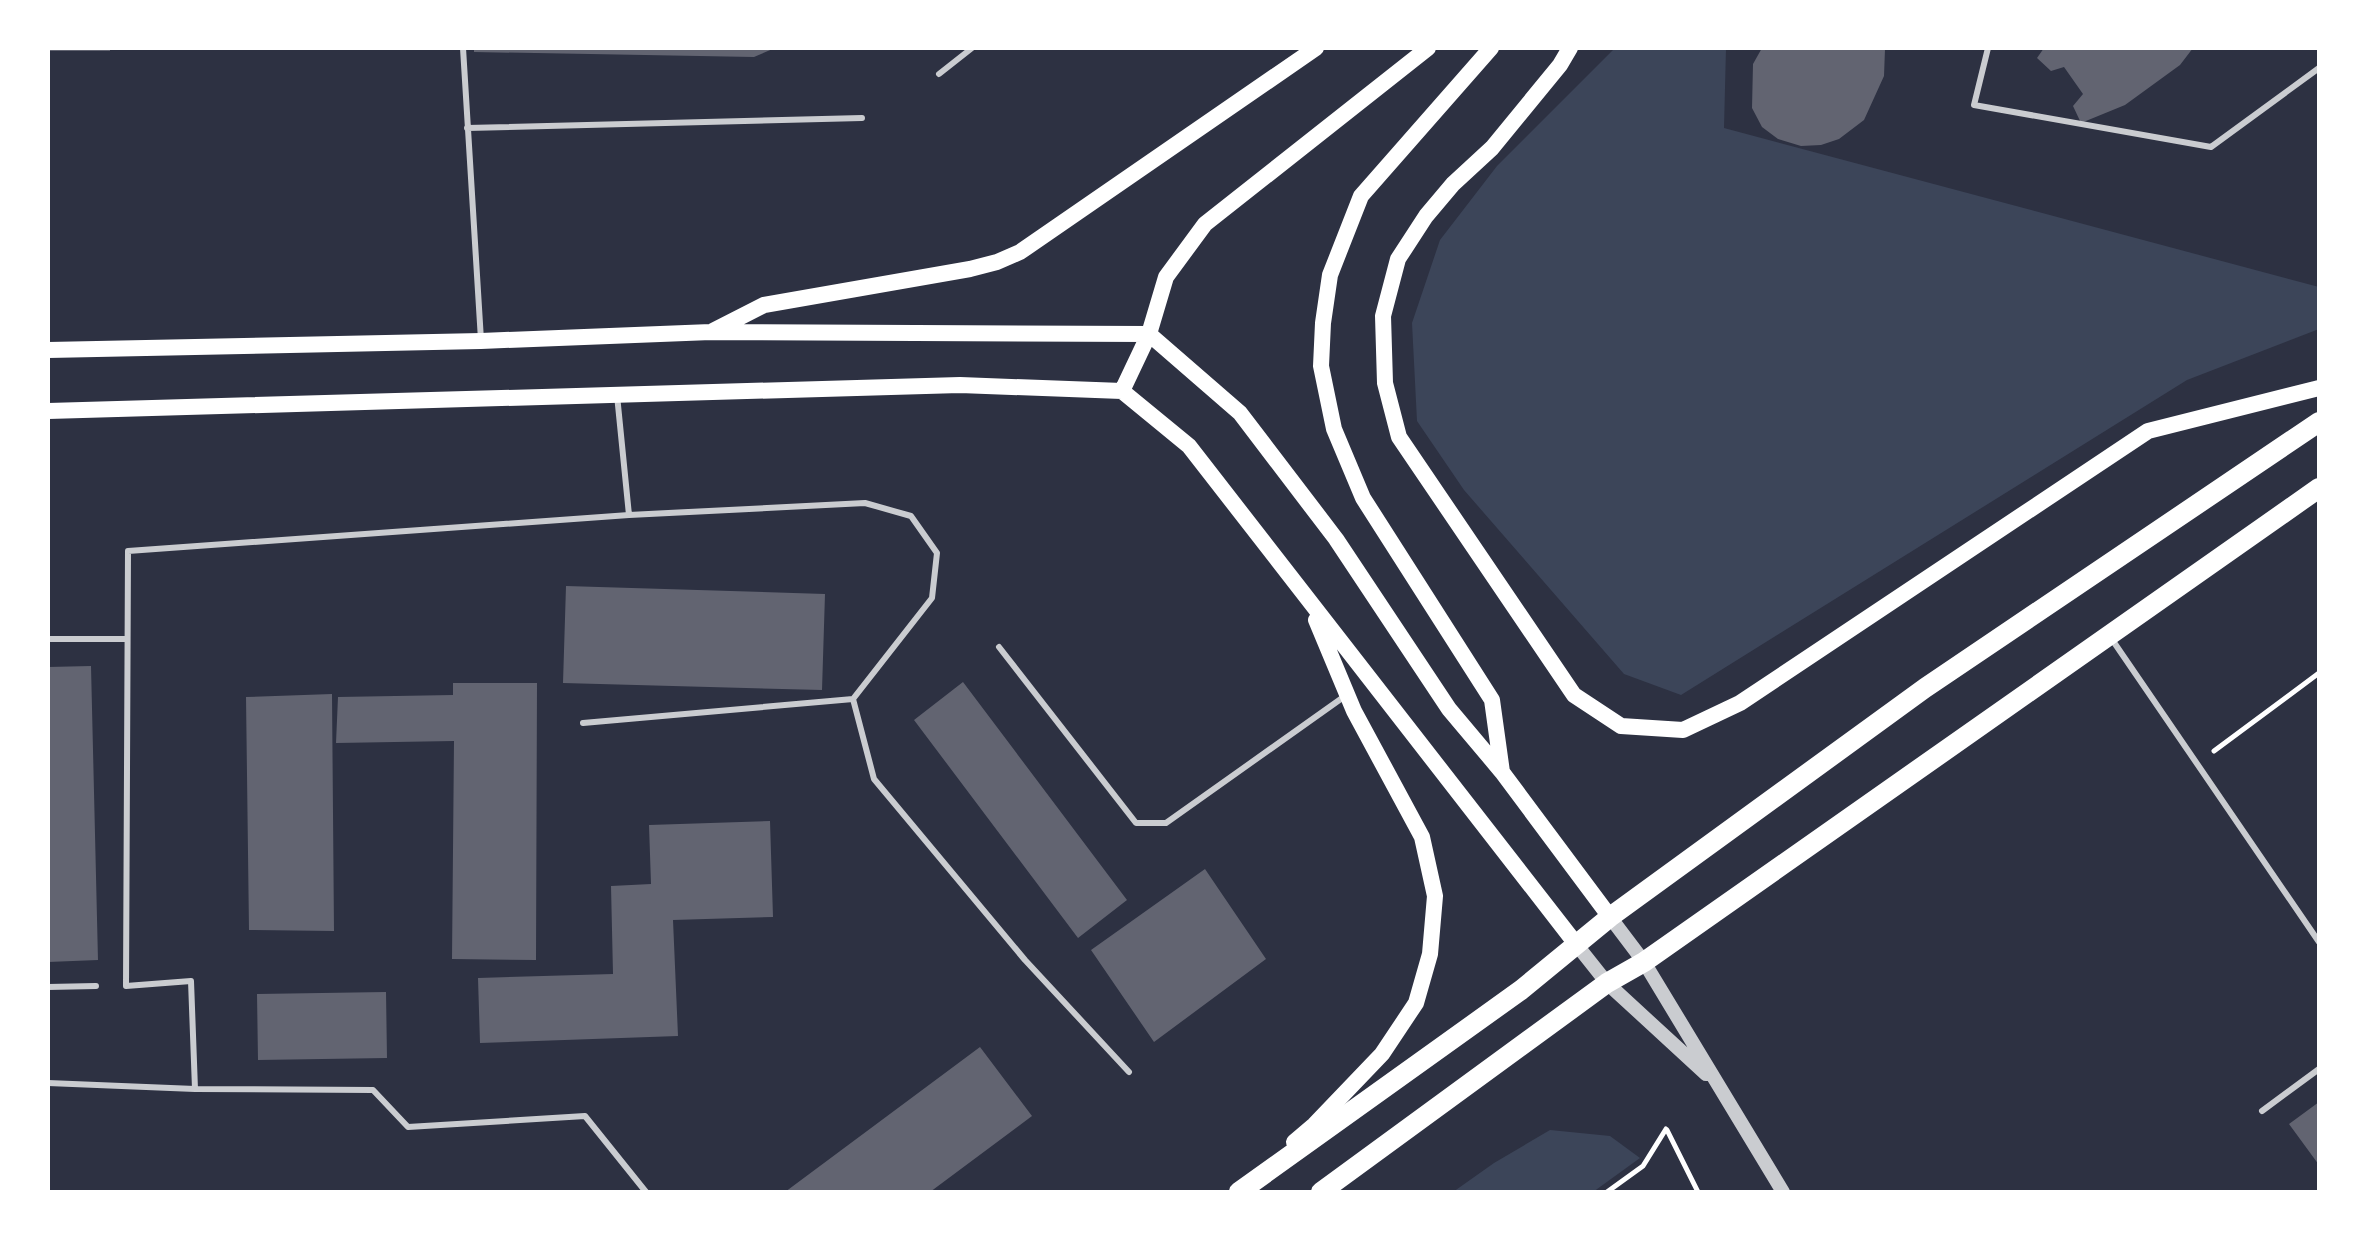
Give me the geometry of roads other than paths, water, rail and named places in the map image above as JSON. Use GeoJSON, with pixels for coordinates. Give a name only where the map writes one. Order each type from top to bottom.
{"type":"FeatureCollection","features":[{"type":"Feature","properties":{"kind":"main road"},"geometry":{"type":"LineString","coordinates":[[711,332],[764,305],[970,269],[1020,252],[1316,48]]}},
{"type":"Feature","properties":{"kind":"main road"},"geometry":{"type":"LineString","coordinates":[[1122,391],[1149,334],[1166,277],[1205,224],[1428,48]]}},
{"type":"Feature","properties":{"kind":"main road"},"geometry":{"type":"LineString","coordinates":[[1491,48],[1361,196],[1330,275],[1321,366],[1334,429],[1363,498],[1492,700],[1502,772]]}},
{"type":"Feature","properties":{"kind":"main road"},"geometry":{"type":"LineString","coordinates":[[1570,48],[1560,65],[1492,148],[1453,184],[1426,216],[1398,259],[1383,316],[1385,383],[1399,437],[1574,695],[1621,726],[1683,730],[1740,703],[2148,431],[2319,388]]}},
{"type":"Feature","properties":{"kind":"main road"},"geometry":{"type":"LineString","coordinates":[[48,350],[481,341],[711,332],[1149,334],[1240,413],[1336,539],[1449,709],[1502,772],[1610,917]]}},
{"type":"Feature","properties":{"kind":"main road"},"geometry":{"type":"LineString","coordinates":[[48,411],[960,385],[1122,391],[1189,446],[1576,944]]}},
{"type":"Feature","properties":{"kind":"main road"},"geometry":{"type":"LineString","coordinates":[[1237,1192],[1521,990],[1610,917],[1925,688],[2319,422]]}},
{"type":"Feature","properties":{"kind":"main road"},"geometry":{"type":"LineString","coordinates":[[1321,1192],[1607,983],[1644,962],[2319,488]]}},
{"type":"Feature","properties":{"kind":"main road"},"geometry":{"type":"LineString","coordinates":[[1237,1192],[1314,1125],[1382,1054],[1416,1003],[1430,954],[1435,896],[1422,837],[1354,711],[1308,600]]}},
{"type":"Feature","properties":{"kind":"street"},"geometry":{"type":"LineString","coordinates":[[1610,917],[1644,962],[1783,1192]]}},
{"type":"Feature","properties":{"kind":"street"},"geometry":{"type":"LineString","coordinates":[[1576,944],[1607,983],[1718,1085]]}},
{"type":"Feature","properties":{"kind":"lane"},"geometry":{"type":"LineString","coordinates":[[463,48],[481,341]]}},
{"type":"Feature","properties":{"kind":"lane"},"geometry":{"type":"LineString","coordinates":[[939,74],[972,48]]}},
{"type":"Feature","properties":{"kind":"lane"},"geometry":{"type":"LineString","coordinates":[[1988,48],[1974,105],[2211,147],[2319,68]]}},
{"type":"Feature","properties":{"kind":"lane"},"geometry":{"type":"LineString","coordinates":[[467,128],[862,118]]}},
{"type":"Feature","properties":{"kind":"lane"},"geometry":{"type":"LineString","coordinates":[[617,395],[629,515]]}},
{"type":"Feature","properties":{"kind":"lane"},"geometry":{"type":"LineString","coordinates":[[195,1089],[191,981],[126,986],[128,551],[629,515],[865,503],[911,516],[937,553],[932,598],[853,699],[583,723]]}},
{"type":"Feature","properties":{"kind":"lane"},"geometry":{"type":"LineString","coordinates":[[2109,635],[2319,942]]}},
{"type":"Feature","properties":{"kind":"lane"},"geometry":{"type":"LineString","coordinates":[[48,639],[127,639]]}},
{"type":"Feature","properties":{"kind":"lane"},"geometry":{"type":"LineString","coordinates":[[999,647],[1136,823],[1166,823],[1348,694]]}},
{"type":"Feature","properties":{"kind":"lane"},"geometry":{"type":"LineString","coordinates":[[853,699],[874,779],[1025,960],[1129,1072]]}},
{"type":"Feature","properties":{"kind":"lane"},"geometry":{"type":"LineString","coordinates":[[48,987],[96,986]]}},
{"type":"Feature","properties":{"kind":"lane"},"geometry":{"type":"LineString","coordinates":[[2262,1111],[2319,1069]]}},
{"type":"Feature","properties":{"kind":"lane"},"geometry":{"type":"LineString","coordinates":[[48,1083],[195,1089],[373,1090],[408,1127],[585,1116],[646,1192]]}}]}
